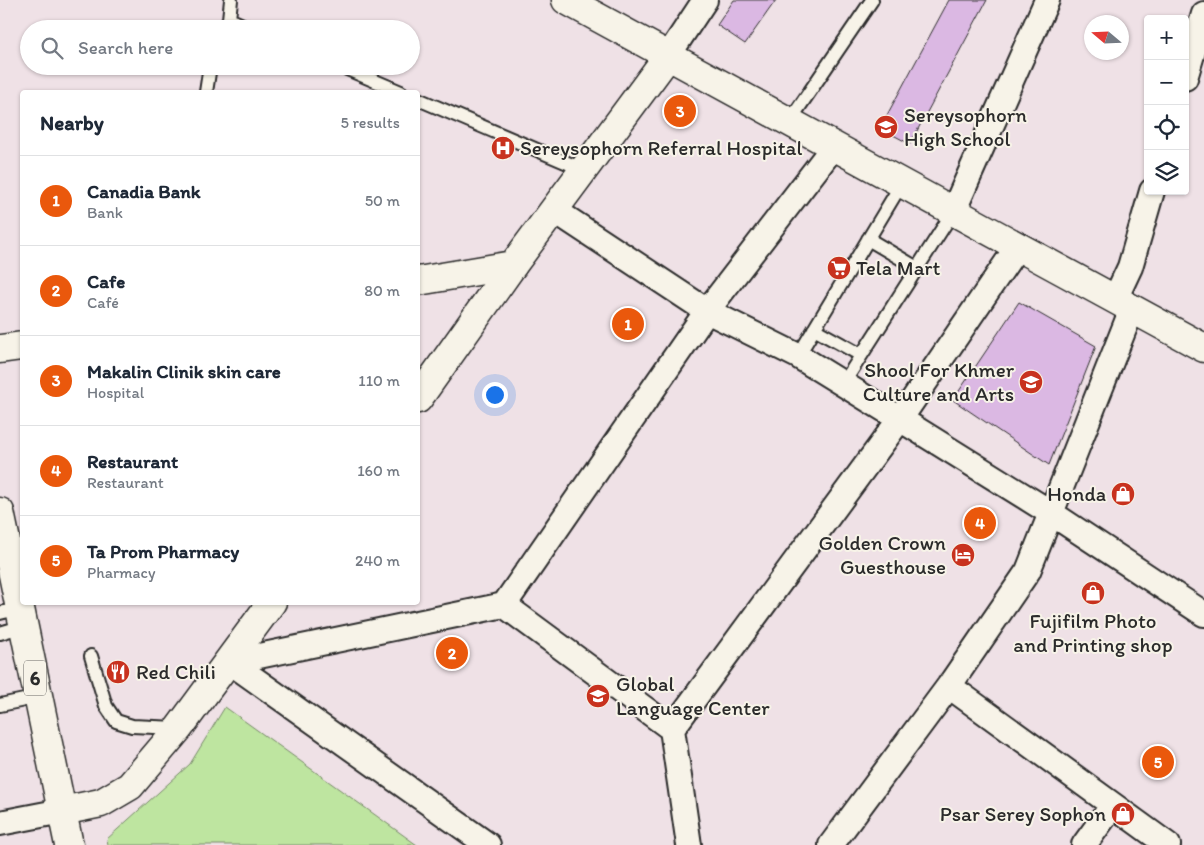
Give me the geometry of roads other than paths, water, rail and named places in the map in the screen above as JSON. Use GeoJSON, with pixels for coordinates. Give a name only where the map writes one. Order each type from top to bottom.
{"type":"FeatureCollection","features":[{"type":"Feature","properties":{"kind":"main road"},"geometry":{"type":"LineString","coordinates":[[566,0],[1204,348]]}},
{"type":"Feature","properties":{"kind":"main road"},"geometry":{"type":"LineString","coordinates":[[420,396],[513,266],[668,56]]}},
{"type":"Feature","properties":{"kind":"main road"},"geometry":{"type":"LineString","coordinates":[[420,281],[513,266]]}},
{"type":"Feature","properties":{"kind":"main road"},"geometry":{"type":"LineString","coordinates":[[0,349],[20,346]]}},
{"type":"Feature","properties":{"kind":"main road","name":"6"},"geometry":{"type":"LineString","coordinates":[[0,512],[11,620],[39,697],[69,845]]}},
{"type":"Feature","properties":{"kind":"main road"},"geometry":{"type":"LineString","coordinates":[[62,812],[101,803],[130,786],[180,728],[270,605]]}},
{"type":"Feature","properties":{"kind":"street"},"geometry":{"type":"LineString","coordinates":[[668,56],[705,0]]}},
{"type":"Feature","properties":{"kind":"street"},"geometry":{"type":"LineString","coordinates":[[953,212],[1047,0]]}},
{"type":"Feature","properties":{"kind":"street"},"geometry":{"type":"LineString","coordinates":[[1189,65],[1204,14]]}},
{"type":"Feature","properties":{"kind":"street"},"geometry":{"type":"LineString","coordinates":[[230,662],[504,605],[707,311],[834,146]]}},
{"type":"Feature","properties":{"kind":"street"},"geometry":{"type":"LineString","coordinates":[[831,845],[949,686],[1028,571],[1051,513],[1123,304],[1130,267],[1151,195]]}},
{"type":"Feature","properties":{"kind":"street"},"geometry":{"type":"LineString","coordinates":[[554,210],[707,311],[798,356],[900,419],[1051,513],[1204,614]]}},
{"type":"Feature","properties":{"kind":"street"},"geometry":{"type":"LineString","coordinates":[[689,845],[672,729],[900,419],[1018,246]]}},
{"type":"Feature","properties":{"kind":"street"},"geometry":{"type":"LineString","coordinates":[[504,605],[672,729]]}},
{"type":"Feature","properties":{"kind":"street"},"geometry":{"type":"LineString","coordinates":[[230,662],[488,845]]}},
{"type":"Feature","properties":{"kind":"street"},"geometry":{"type":"LineString","coordinates":[[949,686],[1168,845]]}},
{"type":"Feature","properties":{"kind":"street"},"geometry":{"type":"LineString","coordinates":[[1084,845],[1113,805]]}},
{"type":"Feature","properties":{"kind":"street"},"geometry":{"type":"LineString","coordinates":[[0,823],[62,812]]}},
{"type":"Feature","properties":{"kind":"lane"},"geometry":{"type":"LineString","coordinates":[[228,20],[231,0]]}},
{"type":"Feature","properties":{"kind":"lane"},"geometry":{"type":"LineString","coordinates":[[789,122],[872,0]]}},
{"type":"Feature","properties":{"kind":"lane"},"geometry":{"type":"LineString","coordinates":[[206,90],[209,75]]}},
{"type":"Feature","properties":{"kind":"lane"},"geometry":{"type":"LineString","coordinates":[[361,75],[396,90]]}},
{"type":"Feature","properties":{"kind":"lane"},"geometry":{"type":"LineString","coordinates":[[420,100],[584,170]]}},
{"type":"Feature","properties":{"kind":"lane"},"geometry":{"type":"LineString","coordinates":[[798,356],[902,183]]}},
{"type":"Feature","properties":{"kind":"lane"},"geometry":{"type":"LineString","coordinates":[[843,384],[953,212]]}},
{"type":"Feature","properties":{"kind":"lane"},"geometry":{"type":"LineString","coordinates":[[868,239],[917,268]]}},
{"type":"Feature","properties":{"kind":"lane"},"geometry":{"type":"LineString","coordinates":[[814,329],[861,355]]}},
{"type":"Feature","properties":{"kind":"lane"},"geometry":{"type":"LineString","coordinates":[[91,656],[106,706],[116,721],[132,726],[180,728]]}},
{"type":"Feature","properties":{"kind":"lane"},"geometry":{"type":"LineString","coordinates":[[0,706],[39,697]]}},
{"type":"Feature","properties":{"kind":"place","name":"Makalin Clinik skin care"},"geometry":{"type":"Point","coordinates":[680,111]}},
{"type":"Feature","properties":{"kind":"place","name":"Sereysophorn High School"},"geometry":{"type":"Point","coordinates":[886,127]}},
{"type":"Feature","properties":{"kind":"place","name":"Sereysophorn Referral Hospital"},"geometry":{"type":"Point","coordinates":[503,148]}},
{"type":"Feature","properties":{"kind":"place","name":"Tela Mart"},"geometry":{"type":"Point","coordinates":[839,268]}},
{"type":"Feature","properties":{"kind":"place","name":"Canadia Bank"},"geometry":{"type":"Point","coordinates":[628,324]}},
{"type":"Feature","properties":{"kind":"place","name":"Shool For Khmer Culture and Arts"},"geometry":{"type":"Point","coordinates":[1031,382]}},
{"type":"Feature","properties":{"kind":"place","name":"Honda"},"geometry":{"type":"Point","coordinates":[1123,494]}},
{"type":"Feature","properties":{"kind":"place","name":"Restaurant"},"geometry":{"type":"Point","coordinates":[980,523]}},
{"type":"Feature","properties":{"kind":"place","name":"Golden Crown Guesthouse"},"geometry":{"type":"Point","coordinates":[963,555]}},
{"type":"Feature","properties":{"kind":"place","name":"Fujifilm Photo and Printing shop"},"geometry":{"type":"Point","coordinates":[1093,593]}},
{"type":"Feature","properties":{"kind":"place","name":"Cafe"},"geometry":{"type":"Point","coordinates":[452,653]}},
{"type":"Feature","properties":{"kind":"place","name":"Red Chili"},"geometry":{"type":"Point","coordinates":[118,672]}},
{"type":"Feature","properties":{"kind":"place","name":"Global Language Center"},"geometry":{"type":"Point","coordinates":[598,696]}},
{"type":"Feature","properties":{"kind":"place","name":"Ta Prom Pharmacy"},"geometry":{"type":"Point","coordinates":[1158,762]}},
{"type":"Feature","properties":{"kind":"place","name":"Psar Serey Sophon"},"geometry":{"type":"Point","coordinates":[1123,814]}}]}
